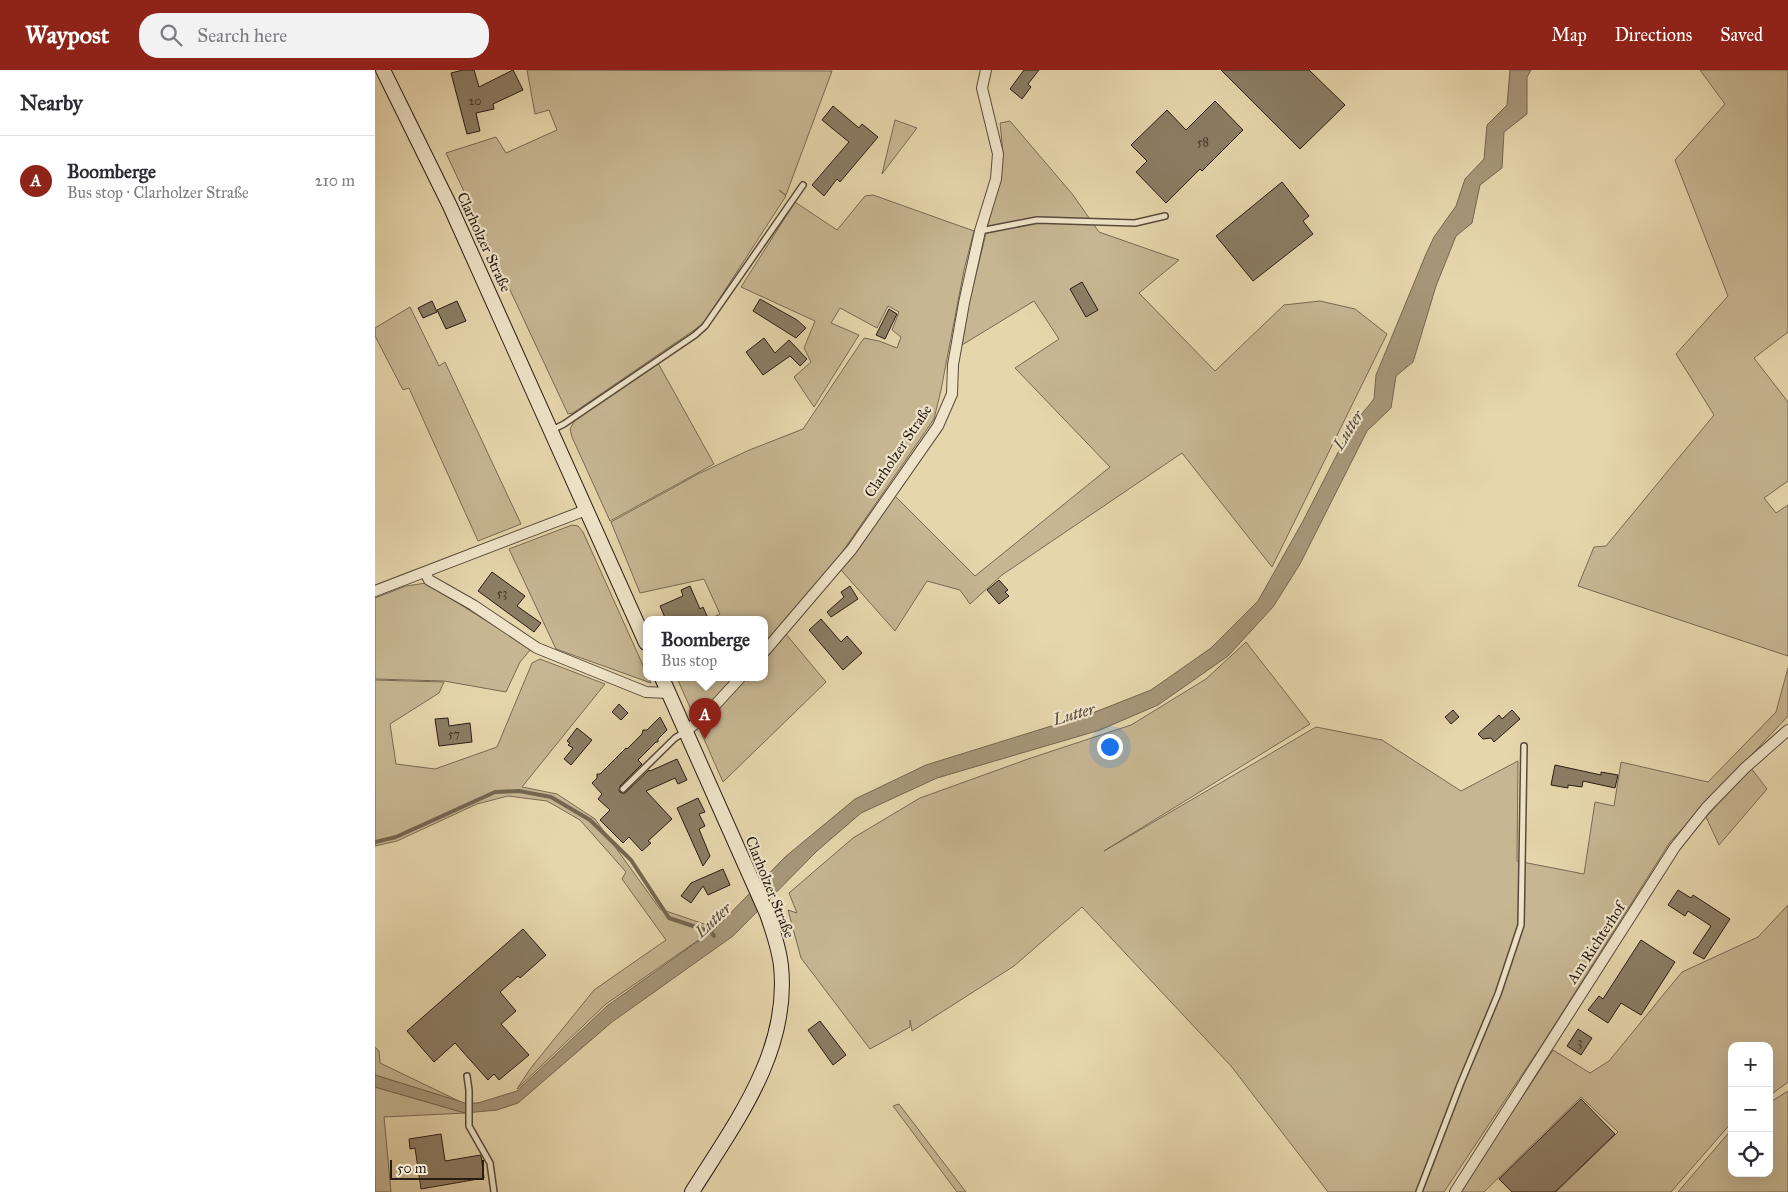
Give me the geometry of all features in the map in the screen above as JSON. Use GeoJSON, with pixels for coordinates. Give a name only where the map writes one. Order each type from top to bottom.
{"type":"FeatureCollection","features":[{"type":"Feature","properties":{"kind":"street","name":"Clarholzer Straße"},"geometry":{"type":"LineString","coordinates":[[383,70],[454,215],[643,636]]}},
{"type":"Feature","properties":{"kind":"street","name":"Clarholzer Straße"},"geometry":{"type":"LineString","coordinates":[[768,647],[852,549],[939,426],[952,394],[953,365],[964,303],[980,231],[996,179],[998,154],[982,88],[986,70]]}},
{"type":"Feature","properties":{"kind":"street"},"geometry":{"type":"LineString","coordinates":[[375,591],[586,510]]}},
{"type":"Feature","properties":{"kind":"street"},"geometry":{"type":"LineString","coordinates":[[425,572],[429,580],[473,605],[537,648],[646,692],[668,693]]}},
{"type":"Feature","properties":{"kind":"street","name":"Clarholzer Straße"},"geometry":{"type":"LineString","coordinates":[[663,681],[767,914],[781,965],[781,1014],[773,1046],[760,1079],[743,1111],[692,1192]]}},
{"type":"Feature","properties":{"kind":"street"},"geometry":{"type":"LineString","coordinates":[[685,731],[706,715],[737,681]]}},
{"type":"Feature","properties":{"kind":"street","name":"Am Richterhof"},"geometry":{"type":"LineString","coordinates":[[1455,1192],[1675,847],[1706,808],[1745,768],[1788,730]]}},
{"type":"Feature","properties":{"kind":"lane"},"geometry":{"type":"LineString","coordinates":[[551,431],[695,335],[705,326],[803,185]]}},
{"type":"Feature","properties":{"kind":"lane"},"geometry":{"type":"LineString","coordinates":[[980,231],[1037,220],[1135,223],[1165,216]]}},
{"type":"Feature","properties":{"kind":"lane"},"geometry":{"type":"LineString","coordinates":[[623,789],[675,738],[685,731]]}},
{"type":"Feature","properties":{"kind":"lane"},"geometry":{"type":"LineString","coordinates":[[1419,1192],[1460,1085],[1499,994],[1521,925],[1524,746]]}},
{"type":"Feature","properties":{"kind":"lane"},"geometry":{"type":"LineString","coordinates":[[467,1076],[469,1126],[490,1163],[494,1192]]}},
{"type":"Feature","properties":{"kind":"shaded area"},"geometry":{"type":"Polygon","coordinates":[[[527,70],[832,71],[786,195],[779,190],[786,196],[703,324],[573,413],[568,414],[446,153],[496,137],[506,153],[557,130],[549,110],[535,114],[527,70]]]}},
{"type":"Feature","properties":{"kind":"shaded area"},"geometry":{"type":"Polygon","coordinates":[[[1510,70],[1531,70],[1527,77],[1527,114],[1504,132],[1502,168],[1480,185],[1472,223],[1456,236],[1436,286],[1413,362],[1396,376],[1391,408],[1367,431],[1300,564],[1273,607],[1228,656],[1158,705],[1100,730],[937,778],[861,813],[817,851],[733,936],[612,1022],[518,1103],[497,1110],[465,1113],[375,1087],[375,1075],[465,1103],[478,1103],[517,1091],[607,1006],[715,929],[785,857],[855,799],[926,765],[1090,714],[1151,690],[1211,648],[1258,601],[1303,521],[1351,427],[1374,399],[1376,375],[1426,254],[1434,237],[1456,206],[1465,179],[1484,159],[1487,125],[1507,105],[1510,70]]]}},
{"type":"Feature","properties":{"kind":"shaded area"},"geometry":{"type":"Polygon","coordinates":[[[1700,70],[1788,70],[1788,332],[1754,358],[1788,402],[1788,481],[1764,498],[1776,513],[1788,505],[1788,656],[1578,586],[1594,547],[1606,546],[1714,415],[1676,354],[1728,296],[1675,160],[1725,104],[1700,70]]]}},
{"type":"Feature","properties":{"kind":"shaded area"},"geometry":{"type":"Polygon","coordinates":[[[895,120],[917,128],[882,174],[895,120]]]}},
{"type":"Feature","properties":{"kind":"shaded area"},"geometry":{"type":"Polygon","coordinates":[[[1010,121],[1073,195],[1099,232],[1179,260],[1139,293],[1215,371],[1284,305],[1320,301],[1355,309],[1387,334],[1272,567],[1182,453],[1002,575],[970,604],[960,590],[927,581],[895,631],[841,570],[895,496],[975,576],[1110,467],[1015,368],[1059,339],[1034,301],[962,345],[969,303],[999,180],[1003,153],[1000,123],[1010,121]]]}},
{"type":"Feature","properties":{"kind":"shaded area"},"geometry":{"type":"Polygon","coordinates":[[[873,195],[974,231],[964,270],[934,419],[834,564],[780,627],[826,682],[723,782],[678,681],[768,681],[768,616],[716,616],[720,614],[704,579],[640,593],[611,522],[698,474],[747,451],[803,429],[864,338],[897,348],[901,337],[892,330],[899,312],[888,306],[877,328],[840,308],[831,323],[859,335],[814,407],[794,377],[811,362],[804,348],[815,321],[741,287],[795,202],[837,230],[865,196],[873,195]]]}},
{"type":"Feature","properties":{"kind":"shaded area"},"geometry":{"type":"Polygon","coordinates":[[[410,307],[439,366],[445,362],[521,524],[478,541],[409,388],[403,390],[375,336],[375,328],[410,307]]]}},
{"type":"Feature","properties":{"kind":"shaded area"},"geometry":{"type":"Polygon","coordinates":[[[658,363],[714,464],[610,521],[570,429],[575,420],[658,363]]]}},
{"type":"Feature","properties":{"kind":"shaded area"},"geometry":{"type":"Polygon","coordinates":[[[572,525],[578,526],[583,532],[643,665],[643,680],[556,649],[509,549],[572,525]]]}},
{"type":"Feature","properties":{"kind":"shaded area"},"geometry":{"type":"Polygon","coordinates":[[[426,583],[531,649],[520,662],[506,692],[444,681],[375,679],[375,598],[406,586],[426,583]]]}},
{"type":"Feature","properties":{"kind":"shaded area"},"geometry":{"type":"Polygon","coordinates":[[[1246,642],[1310,724],[1104,851],[1316,727],[1382,740],[1461,791],[1518,761],[1517,861],[1584,874],[1595,802],[1614,806],[1621,762],[1708,782],[1776,712],[1788,668],[1788,716],[1670,842],[1543,1043],[1444,1192],[1328,1192],[1231,1066],[1082,907],[1014,966],[912,1031],[910,1020],[910,1027],[870,1049],[801,958],[788,910],[797,913],[789,893],[853,838],[920,798],[1028,759],[1131,725],[1206,679],[1246,642]]]}},
{"type":"Feature","properties":{"kind":"shaded area"},"geometry":{"type":"Polygon","coordinates":[[[540,659],[605,684],[522,787],[557,794],[595,819],[660,909],[710,926],[713,930],[606,1004],[517,1089],[530,1069],[594,990],[666,940],[622,879],[626,872],[580,820],[547,801],[508,796],[477,804],[397,841],[375,846],[375,680],[444,682],[439,693],[390,724],[396,764],[435,769],[497,747],[532,663],[540,659]]]}},
{"type":"Feature","properties":{"kind":"shaded area"},"geometry":{"type":"Polygon","coordinates":[[[1751,768],[1767,789],[1719,845],[1706,817],[1751,768]]]}},
{"type":"Feature","properties":{"kind":"shaded area"},"geometry":{"type":"Polygon","coordinates":[[[1788,905],[1788,1082],[1773,1093],[1773,1042],[1728,1042],[1728,1127],[1671,1192],[1556,1192],[1618,1132],[1581,1097],[1484,1192],[1460,1192],[1553,1050],[1590,1073],[1609,1061],[1682,972],[1758,937],[1788,905]]]}},
{"type":"Feature","properties":{"kind":"shaded area"},"geometry":{"type":"Polygon","coordinates":[[[375,1047],[379,1051],[380,1063],[461,1102],[375,1075],[375,1047]]]}},
{"type":"Feature","properties":{"kind":"shaded area"},"geometry":{"type":"Polygon","coordinates":[[[375,1087],[465,1113],[384,1117],[391,1192],[375,1192],[375,1087]]]}},
{"type":"Feature","properties":{"kind":"shaded area"},"geometry":{"type":"Polygon","coordinates":[[[1788,1091],[1788,1192],[1678,1192],[1728,1134],[1728,1177],[1773,1177],[1773,1100],[1788,1091]]]}},
{"type":"Feature","properties":{"kind":"shaded area"},"geometry":{"type":"Polygon","coordinates":[[[899,1104],[966,1192],[957,1192],[893,1106],[899,1104]]]}},
{"type":"Feature","properties":{"kind":"building"},"geometry":{"type":"Polygon","coordinates":[[[474,70],[479,87],[513,70],[523,90],[493,104],[494,109],[476,113],[480,131],[467,134],[451,73],[474,70]]]}},
{"type":"Feature","properties":{"kind":"building"},"geometry":{"type":"Polygon","coordinates":[[[1024,70],[1039,70],[1028,84],[1031,87],[1022,99],[1010,89],[1024,70]]]}},
{"type":"Feature","properties":{"kind":"building"},"geometry":{"type":"Polygon","coordinates":[[[1221,70],[1309,70],[1345,105],[1300,149],[1221,70]]]}},
{"type":"Feature","properties":{"kind":"building"},"geometry":{"type":"Polygon","coordinates":[[[1215,101],[1243,130],[1202,171],[1200,169],[1166,203],[1136,172],[1147,161],[1131,145],[1167,110],[1186,130],[1215,101]]]}},
{"type":"Feature","properties":{"kind":"building"},"geometry":{"type":"Polygon","coordinates":[[[833,106],[859,128],[862,124],[878,137],[840,182],[837,179],[824,196],[812,185],[849,142],[822,120],[833,106]]]}},
{"type":"Feature","properties":{"kind":"building"},"geometry":{"type":"Polygon","coordinates":[[[1282,182],[1309,216],[1303,221],[1313,234],[1253,281],[1216,236],[1282,182]]]}},
{"type":"Feature","properties":{"kind":"building"},"geometry":{"type":"Polygon","coordinates":[[[1082,282],[1098,310],[1086,317],[1070,289],[1082,282]]]}},
{"type":"Feature","properties":{"kind":"building"},"geometry":{"type":"Polygon","coordinates":[[[760,299],[797,320],[806,328],[796,338],[753,311],[760,299]]]}},
{"type":"Feature","properties":{"kind":"building"},"geometry":{"type":"Polygon","coordinates":[[[432,301],[437,312],[423,318],[418,308],[432,301]]]}},
{"type":"Feature","properties":{"kind":"building"},"geometry":{"type":"Polygon","coordinates":[[[457,301],[466,321],[446,329],[437,310],[457,301]]]}},
{"type":"Feature","properties":{"kind":"building"},"geometry":{"type":"Polygon","coordinates":[[[889,309],[897,314],[885,339],[876,335],[889,309]]]}},
{"type":"Feature","properties":{"kind":"building"},"geometry":{"type":"Polygon","coordinates":[[[764,338],[775,353],[789,340],[807,359],[800,366],[790,356],[763,375],[746,352],[764,338]]]}},
{"type":"Feature","properties":{"kind":"building"},"geometry":{"type":"Polygon","coordinates":[[[492,572],[525,596],[517,606],[541,623],[534,632],[478,591],[492,572]]]}},
{"type":"Feature","properties":{"kind":"building"},"geometry":{"type":"Polygon","coordinates":[[[999,580],[1008,590],[1005,592],[1009,596],[999,604],[987,590],[999,580]]]}},
{"type":"Feature","properties":{"kind":"building"},"geometry":{"type":"Polygon","coordinates":[[[690,586],[700,609],[703,607],[707,616],[664,616],[660,606],[683,596],[681,590],[690,586]]]}},
{"type":"Feature","properties":{"kind":"building"},"geometry":{"type":"Polygon","coordinates":[[[850,586],[858,599],[831,617],[827,612],[844,597],[841,592],[850,586]]]}},
{"type":"Feature","properties":{"kind":"building"},"geometry":{"type":"Polygon","coordinates":[[[821,619],[841,642],[847,636],[862,653],[843,670],[809,630],[821,619]]]}},
{"type":"Feature","properties":{"kind":"building"},"geometry":{"type":"Polygon","coordinates":[[[619,704],[628,713],[621,720],[612,712],[619,704]]]}},
{"type":"Feature","properties":{"kind":"building"},"geometry":{"type":"Polygon","coordinates":[[[1453,710],[1459,717],[1451,724],[1445,717],[1453,710]]]}},
{"type":"Feature","properties":{"kind":"building"},"geometry":{"type":"Polygon","coordinates":[[[1512,710],[1520,719],[1494,742],[1491,738],[1483,739],[1478,734],[1499,715],[1502,719],[1512,710]]]}},
{"type":"Feature","properties":{"kind":"building"},"geometry":{"type":"Polygon","coordinates":[[[660,717],[667,730],[658,739],[658,742],[638,760],[642,764],[620,786],[619,791],[625,793],[649,770],[677,759],[687,780],[678,784],[675,778],[646,791],[672,819],[648,841],[651,843],[642,851],[629,837],[623,843],[600,820],[610,810],[598,799],[602,794],[592,783],[597,778],[597,774],[600,774],[642,734],[643,730],[647,730],[660,717]]]}},
{"type":"Feature","properties":{"kind":"building"},"geometry":{"type":"Polygon","coordinates":[[[448,718],[449,726],[470,723],[472,742],[439,746],[435,719],[448,718]]]}},
{"type":"Feature","properties":{"kind":"building"},"geometry":{"type":"Polygon","coordinates":[[[577,728],[592,740],[571,765],[564,759],[573,748],[568,745],[570,743],[567,741],[577,728]]]}},
{"type":"Feature","properties":{"kind":"building"},"geometry":{"type":"Polygon","coordinates":[[[1555,765],[1601,775],[1601,772],[1618,775],[1615,788],[1583,781],[1582,787],[1568,785],[1568,788],[1551,785],[1555,765]]]}},
{"type":"Feature","properties":{"kind":"building"},"geometry":{"type":"Polygon","coordinates":[[[698,798],[705,812],[699,814],[705,826],[699,829],[710,856],[703,866],[677,808],[698,798]]]}},
{"type":"Feature","properties":{"kind":"building"},"geometry":{"type":"Polygon","coordinates":[[[723,869],[730,885],[708,895],[703,886],[691,903],[681,896],[691,883],[723,869]]]}},
{"type":"Feature","properties":{"kind":"building"},"geometry":{"type":"Polygon","coordinates":[[[1678,890],[1691,898],[1693,895],[1730,919],[1704,959],[1693,953],[1711,926],[1688,911],[1685,916],[1668,905],[1678,890]]]}},
{"type":"Feature","properties":{"kind":"building"},"geometry":{"type":"Polygon","coordinates":[[[523,929],[546,955],[520,978],[518,976],[500,992],[516,1011],[501,1024],[529,1055],[499,1080],[494,1074],[488,1080],[455,1043],[434,1062],[407,1031],[523,929]]]}},
{"type":"Feature","properties":{"kind":"building"},"geometry":{"type":"Polygon","coordinates":[[[1641,940],[1675,962],[1641,1015],[1621,1003],[1608,1023],[1588,1010],[1599,996],[1603,999],[1641,940]]]}},
{"type":"Feature","properties":{"kind":"building"},"geometry":{"type":"Polygon","coordinates":[[[820,1021],[846,1055],[833,1065],[808,1030],[820,1021]]]}},
{"type":"Feature","properties":{"kind":"building"},"geometry":{"type":"Polygon","coordinates":[[[1578,1029],[1592,1038],[1581,1055],[1567,1046],[1578,1029]]]}},
{"type":"Feature","properties":{"kind":"building"},"geometry":{"type":"Polygon","coordinates":[[[1581,1099],[1615,1134],[1555,1192],[1512,1192],[1499,1179],[1581,1099]]]}},
{"type":"Feature","properties":{"kind":"building"},"geometry":{"type":"Polygon","coordinates":[[[441,1134],[445,1161],[481,1155],[484,1178],[421,1189],[415,1148],[410,1149],[409,1139],[441,1134]]]}},
{"type":"Feature","properties":{"kind":"waterway","name":"Lutter"},"geometry":{"type":"LineString","coordinates":[[375,842],[396,837],[495,792],[519,791],[551,797],[590,820],[631,860],[669,918],[711,932],[714,936]]}},
{"type":"Feature","properties":{"kind":"place","name":"Boomberge"},"geometry":{"type":"Point","coordinates":[705,739]}}]}
